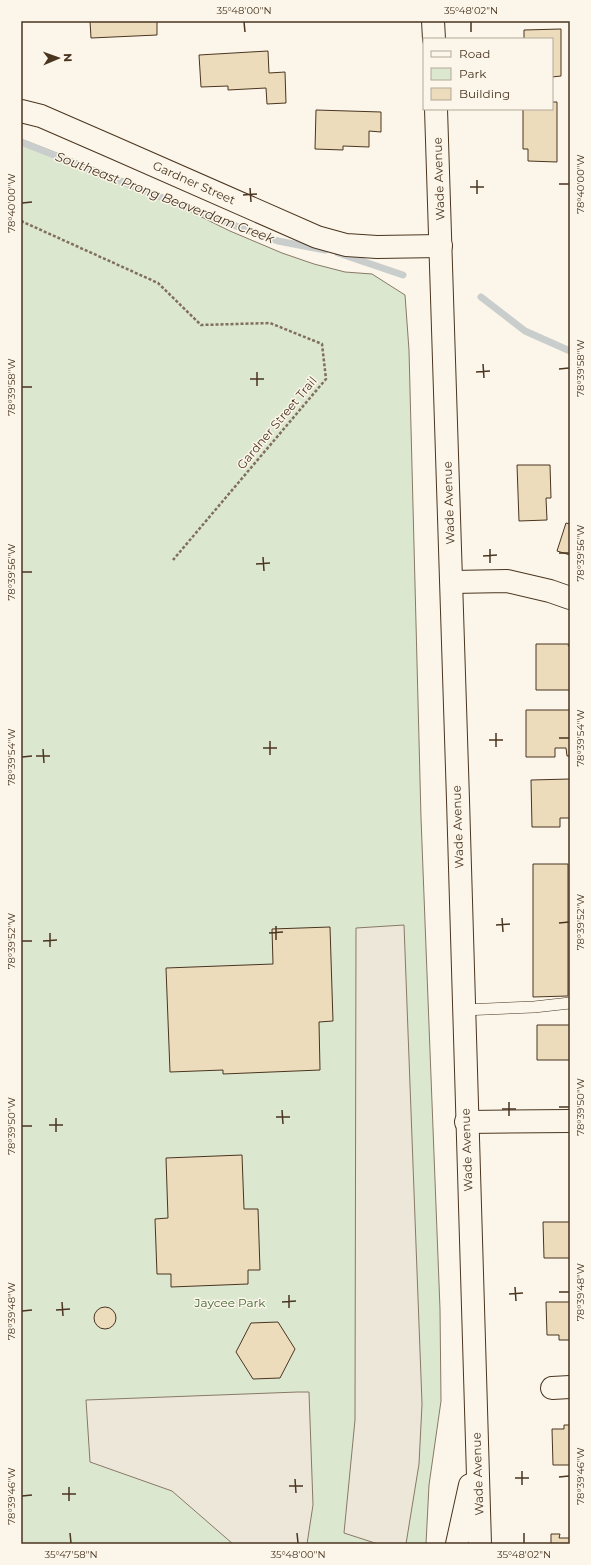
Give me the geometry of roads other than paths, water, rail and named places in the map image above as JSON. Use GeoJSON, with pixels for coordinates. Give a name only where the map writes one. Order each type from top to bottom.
{"type":"FeatureCollection","features":[{"type":"Feature","properties":{"kind":"main road"},"geometry":{"type":"LineString","coordinates":[[433,21],[434,38]]}},
{"type":"Feature","properties":{"kind":"main road","name":"Wade Avenue"},"geometry":{"type":"LineString","coordinates":[[436,110],[452,582],[466,1122],[477,1453],[482,1541]]}},
{"type":"Feature","properties":{"kind":"main road","name":"Gardner Street"},"geometry":{"type":"LineString","coordinates":[[21,111],[41,116],[317,238],[346,245],[377,247],[441,246]]}},
{"type":"Feature","properties":{"kind":"main road"},"geometry":{"type":"LineString","coordinates":[[452,582],[507,581],[550,591],[570,598]]}},
{"type":"Feature","properties":{"kind":"main road"},"geometry":{"type":"LineString","coordinates":[[466,1122],[570,1121]]}},
{"type":"Feature","properties":{"kind":"main road"},"geometry":{"type":"LineString","coordinates":[[457,1544],[477,1453]]}},
{"type":"Feature","properties":{"kind":"lane"},"geometry":{"type":"LineString","coordinates":[[463,1010],[534,1007],[570,1003]]}},
{"type":"Feature","properties":{"kind":"waterway","name":"Southeast Prong Beaverdam Creek"},"geometry":{"type":"LineString","coordinates":[[21,142],[219,220],[278,241],[325,250]]}},
{"type":"Feature","properties":{"kind":"waterway","name":"Southeast Prong Beaverdam Creek"},"geometry":{"type":"LineString","coordinates":[[338,253],[403,275]]}},
{"type":"Feature","properties":{"kind":"waterway","name":"Southeast Prong Beaverdam Creek"},"geometry":{"type":"LineString","coordinates":[[481,297],[525,331],[570,351]]}},
{"type":"Feature","properties":{"kind":"park label","name":"Jaycee Park"},"geometry":{"type":"Point","coordinates":[230,1303]}}]}
